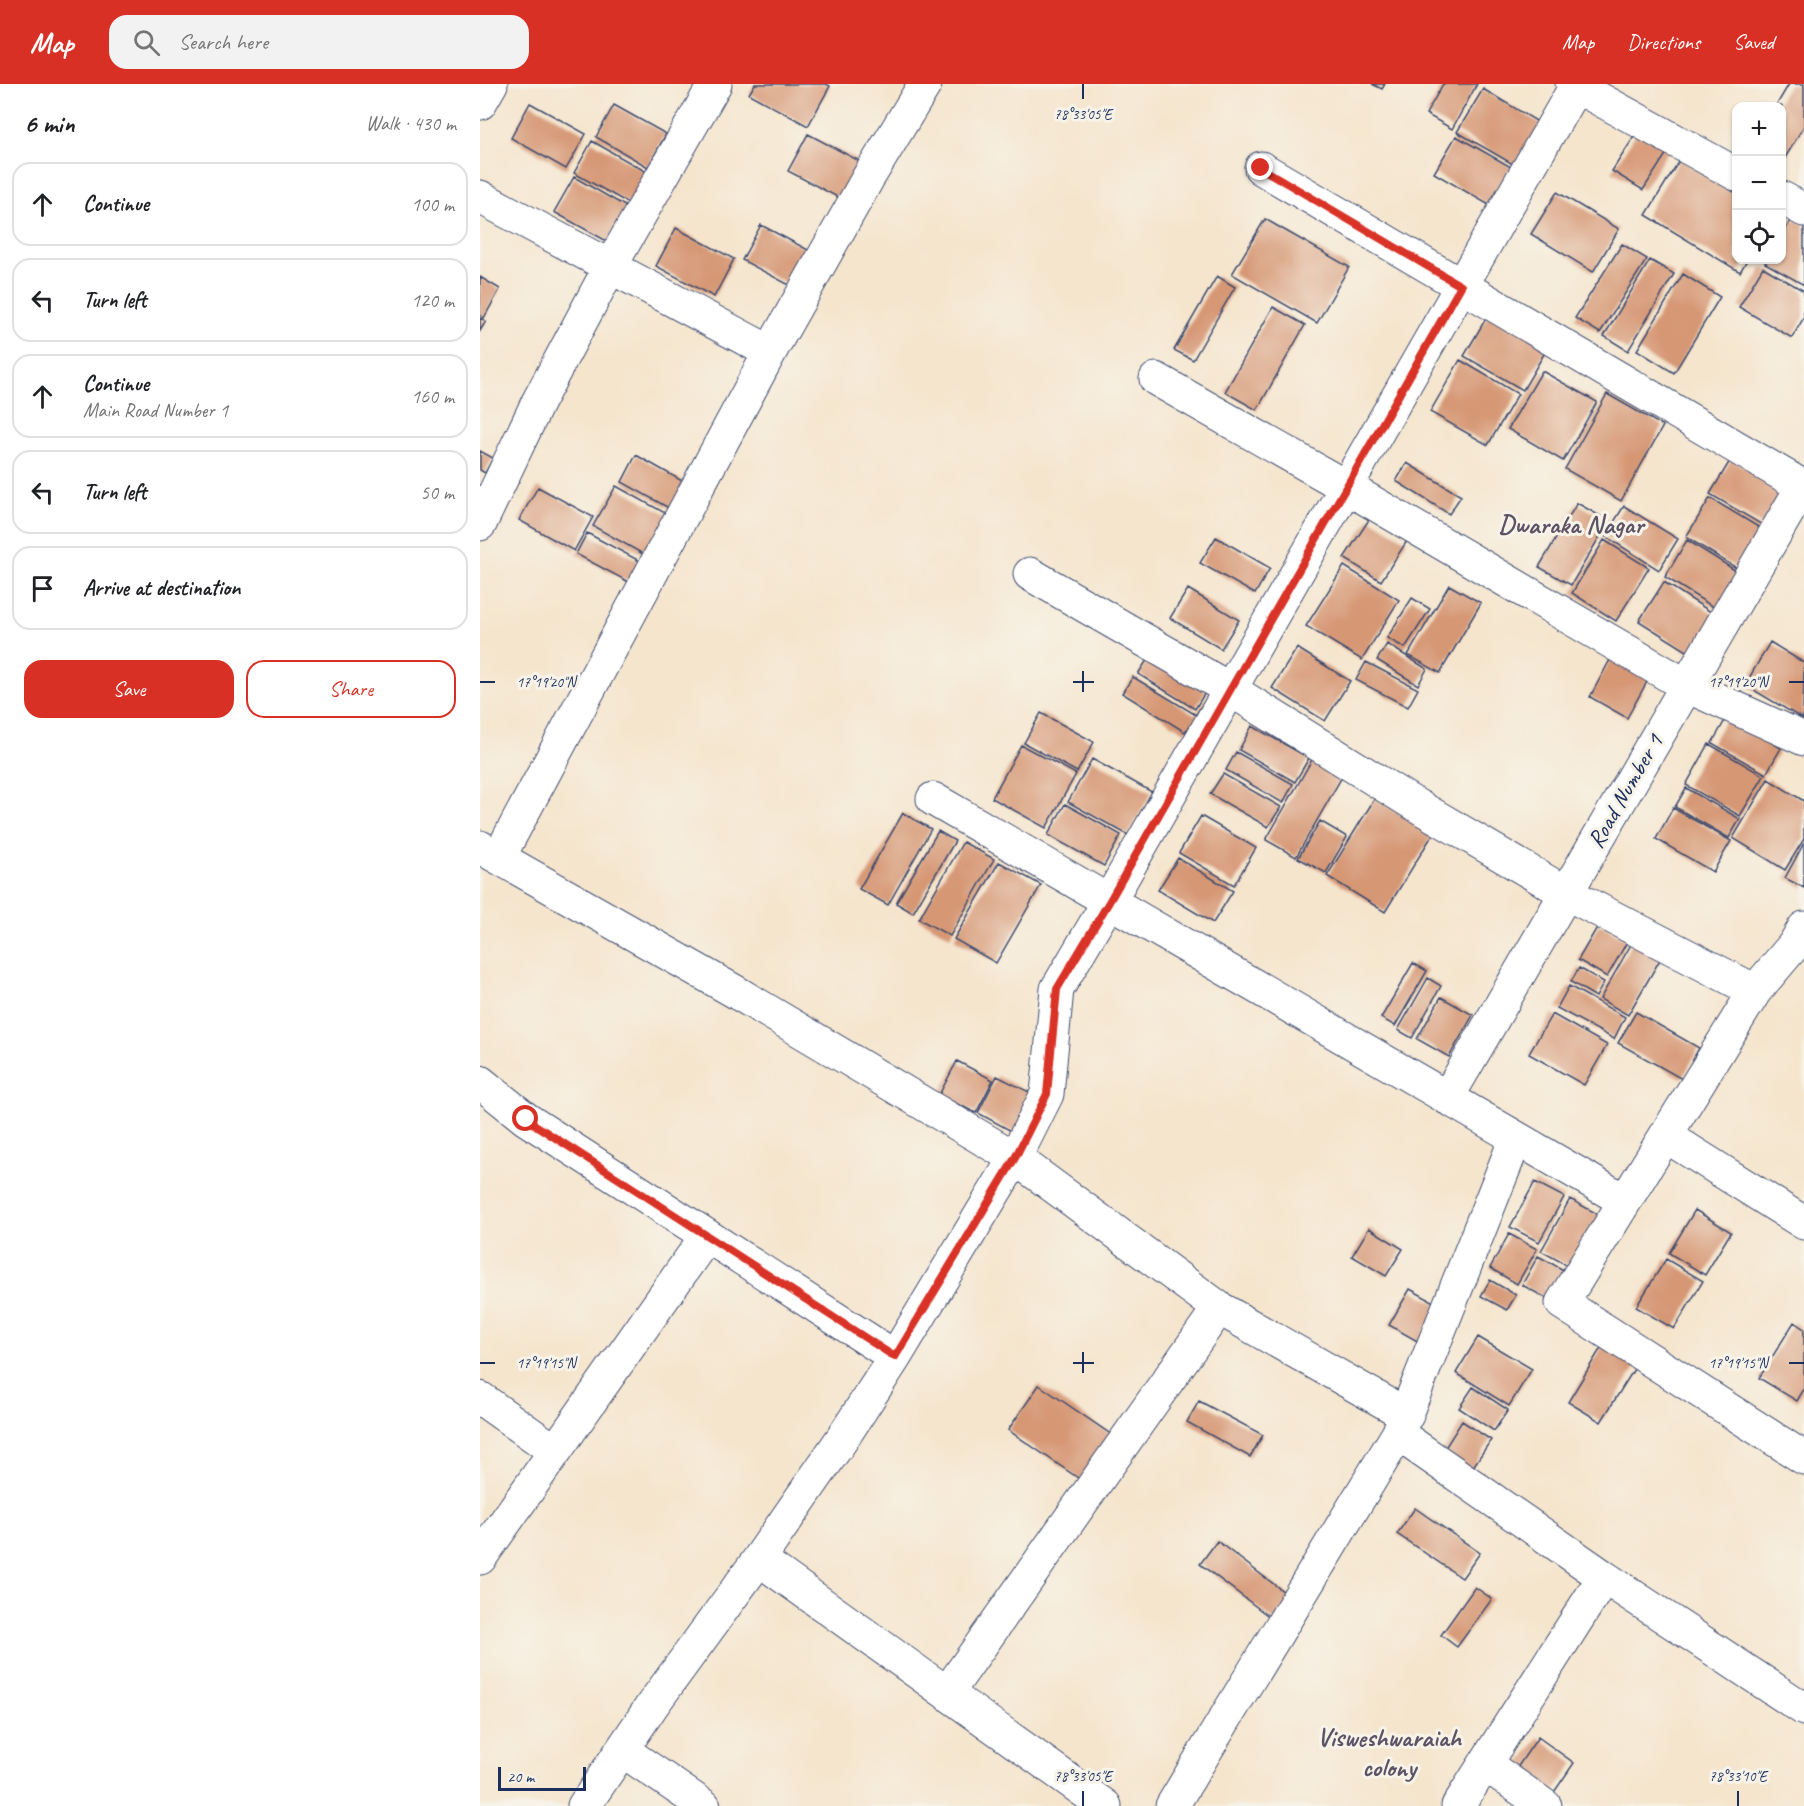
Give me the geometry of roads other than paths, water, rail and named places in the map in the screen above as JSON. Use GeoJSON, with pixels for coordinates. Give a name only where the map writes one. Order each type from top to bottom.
{"type":"FeatureCollection","features":[{"type":"Feature","properties":{"kind":"street"},"geometry":{"type":"LineString","coordinates":[[480,103],[490,84]]}},
{"type":"Feature","properties":{"kind":"street"},"geometry":{"type":"LineString","coordinates":[[480,524],[538,402],[610,267],[715,84]]}},
{"type":"Feature","properties":{"kind":"street"},"geometry":{"type":"LineString","coordinates":[[925,84],[868,178],[489,852],[734,991],[1015,1158],[1219,1308],[1402,1425],[1604,1577],[1804,1709]]}},
{"type":"Feature","properties":{"kind":"street"},"geometry":{"type":"LineString","coordinates":[[584,1806],[653,1704],[759,1559],[842,1439],[895,1357],[1015,1158],[1047,1094],[1057,989],[1231,690],[1575,85],[1732,171]]}},
{"type":"Feature","properties":{"kind":"street"},"geometry":{"type":"LineString","coordinates":[[1261,168],[1804,486]]}},
{"type":"Feature","properties":{"kind":"street"},"geometry":{"type":"LineString","coordinates":[[480,197],[770,352]]}},
{"type":"Feature","properties":{"kind":"street"},"geometry":{"type":"LineString","coordinates":[[1786,200],[1804,210]]}},
{"type":"Feature","properties":{"kind":"street"},"geometry":{"type":"LineString","coordinates":[[1156,380],[1347,487],[1687,686],[1804,740]]}},
{"type":"Feature","properties":{"kind":"street","name":"Road Number 1"},"geometry":{"type":"LineString","coordinates":[[1447,1098],[1804,486]]}},
{"type":"Feature","properties":{"kind":"street"},"geometry":{"type":"LineString","coordinates":[[1030,574],[1231,690],[1411,802],[1566,893],[1755,991]]}},
{"type":"Feature","properties":{"kind":"street"},"geometry":{"type":"LineString","coordinates":[[933,799],[1625,1201]]}},
{"type":"Feature","properties":{"kind":"street"},"geometry":{"type":"LineString","coordinates":[[1801,941],[1755,991],[1562,1303],[1804,1458]]}},
{"type":"Feature","properties":{"kind":"street"},"geometry":{"type":"LineString","coordinates":[[480,1082],[526,1119],[895,1357]]}},
{"type":"Feature","properties":{"kind":"street"},"geometry":{"type":"LineString","coordinates":[[1665,1136],[1804,1223]]}},
{"type":"Feature","properties":{"kind":"street"},"geometry":{"type":"LineString","coordinates":[[1172,1806],[1402,1425],[1516,1138]]}},
{"type":"Feature","properties":{"kind":"street"},"geometry":{"type":"LineString","coordinates":[[480,1558],[706,1237]]}},
{"type":"Feature","properties":{"kind":"street"},"geometry":{"type":"LineString","coordinates":[[947,1693],[1219,1308]]}},
{"type":"Feature","properties":{"kind":"street"},"geometry":{"type":"LineString","coordinates":[[480,1398],[555,1451]]}},
{"type":"Feature","properties":{"kind":"street"},"geometry":{"type":"LineString","coordinates":[[759,1559],[1105,1806]]}},
{"type":"Feature","properties":{"kind":"street"},"geometry":{"type":"LineString","coordinates":[[1458,1806],[1604,1577]]}},
{"type":"Feature","properties":{"kind":"street"},"geometry":{"type":"LineString","coordinates":[[622,1750],[704,1806]]}},
{"type":"Feature","properties":{"kind":"street"},"geometry":{"type":"LineString","coordinates":[[1485,1764],[1545,1806]]}},
{"type":"Feature","properties":{"kind":"district","name":"Dwaraka Nagar"},"geometry":{"type":"Point","coordinates":[1571,524]}},
{"type":"Feature","properties":{"kind":"district","name":"Visweshwaraiah colony"},"geometry":{"type":"Point","coordinates":[1389,1752]}}]}
